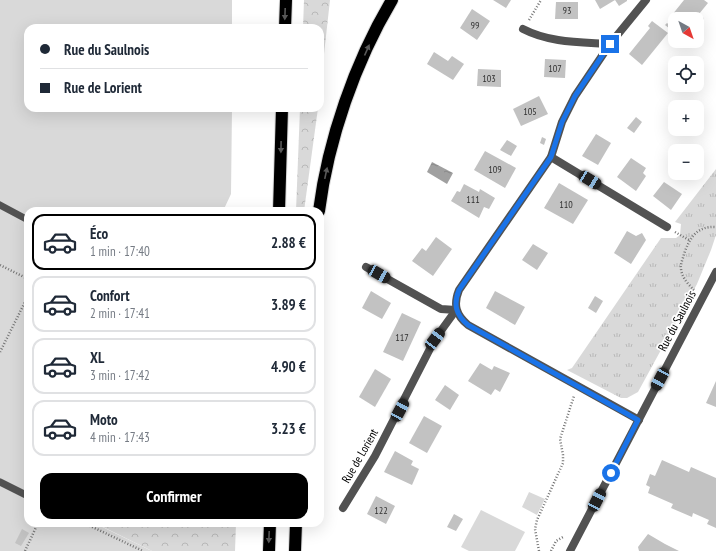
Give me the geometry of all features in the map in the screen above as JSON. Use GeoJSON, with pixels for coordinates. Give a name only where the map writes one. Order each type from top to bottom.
{"type":"FeatureCollection","features":[{"type":"Feature","properties":{"kind":"highway"},"geometry":{"type":"LineString","coordinates":[[285,24],[286,0]]}},
{"type":"Feature","properties":{"kind":"highway"},"geometry":{"type":"LineString","coordinates":[[320,207],[330,150],[346,101],[366,50],[392,0]]}},
{"type":"Feature","properties":{"kind":"highway"},"geometry":{"type":"LineString","coordinates":[[279,207],[282,112]]}},
{"type":"Feature","properties":{"kind":"highway"},"geometry":{"type":"LineString","coordinates":[[269,551],[270,527]]}},
{"type":"Feature","properties":{"kind":"highway"},"geometry":{"type":"LineString","coordinates":[[295,551],[296,527]]}},
{"type":"Feature","properties":{"kind":"street","name":"Rue de Lorient"},"geometry":{"type":"LineString","coordinates":[[343,508],[375,456],[435,339],[456,310],[455,301],[459,290],[551,157],[562,122],[575,96],[610,44],[646,0]]}},
{"type":"Feature","properties":{"kind":"street"},"geometry":{"type":"LineString","coordinates":[[523,29],[535,35],[552,40],[610,44]]}},
{"type":"Feature","properties":{"kind":"street"},"geometry":{"type":"LineString","coordinates":[[551,157],[667,227]]}},
{"type":"Feature","properties":{"kind":"street"},"geometry":{"type":"LineString","coordinates":[[366,267],[441,309],[456,310],[461,319],[468,325],[638,420]]}},
{"type":"Feature","properties":{"kind":"street","name":"Rue du Saulnois"},"geometry":{"type":"LineString","coordinates":[[570,551],[716,272]]}},
{"type":"Feature","properties":{"kind":"lane"},"geometry":{"type":"LineString","coordinates":[[0,205],[24,218]]}},
{"type":"Feature","properties":{"kind":"lane"},"geometry":{"type":"LineString","coordinates":[[0,482],[24,494]]}},
{"type":"Feature","properties":{"kind":"path"},"geometry":{"type":"LineString","coordinates":[[523,29],[541,0]]}},
{"type":"Feature","properties":{"kind":"path"},"geometry":{"type":"LineString","coordinates":[[667,227],[689,240]]}},
{"type":"Feature","properties":{"kind":"path"},"geometry":{"type":"LineString","coordinates":[[704,296],[689,285],[681,270],[689,240],[696,232],[704,228],[716,228]]}},
{"type":"Feature","properties":{"kind":"path"},"geometry":{"type":"LineString","coordinates":[[0,265],[24,277]]}},
{"type":"Feature","properties":{"kind":"path"},"geometry":{"type":"LineString","coordinates":[[0,352],[24,304]]}},
{"type":"Feature","properties":{"kind":"path"},"geometry":{"type":"LineString","coordinates":[[539,551],[536,529],[537,520],[562,463],[563,455],[560,439],[572,399],[580,388]]}},
{"type":"Feature","properties":{"kind":"path"},"geometry":{"type":"LineString","coordinates":[[25,551],[36,527]]}},
{"type":"Feature","properties":{"kind":"path"},"geometry":{"type":"LineString","coordinates":[[92,527],[143,551]]}},
{"type":"Feature","properties":{"kind":"green space"},"geometry":{"type":"Polygon","coordinates":[[[0,0],[232,0],[232,24],[24,24],[24,112],[232,112],[231,194],[225,207],[24,207],[24,527],[102,527],[152,551],[0,551],[0,0]]]}},
{"type":"Feature","properties":{"kind":"green space"},"geometry":{"type":"Polygon","coordinates":[[[304,0],[330,0],[324,54],[324,24],[303,24],[304,0]]]}},
{"type":"Feature","properties":{"kind":"green space"},"geometry":{"type":"Polygon","coordinates":[[[300,112],[317,112],[305,207],[296,207],[300,112]]]}},
{"type":"Feature","properties":{"kind":"green space"},"geometry":{"type":"Polygon","coordinates":[[[716,169],[716,235],[711,250],[697,284],[638,392],[627,398],[621,398],[567,370],[572,368],[661,238],[676,238],[680,235],[681,224],[675,222],[716,169]]]}},
{"type":"Feature","properties":{"kind":"green space"},"geometry":{"type":"Polygon","coordinates":[[[529,492],[545,499],[537,515],[522,507],[529,492]]]}},
{"type":"Feature","properties":{"kind":"green space"},"geometry":{"type":"Polygon","coordinates":[[[481,510],[525,532],[515,551],[469,551],[461,547],[481,510]]]}},
{"type":"Feature","properties":{"kind":"green space"},"geometry":{"type":"Polygon","coordinates":[[[103,527],[236,527],[235,551],[152,551],[103,527]]]}},
{"type":"Feature","properties":{"kind":"water"},"geometry":{"type":"Polygon","coordinates":[[[432,162],[453,173],[447,184],[427,172],[432,162]]]}},
{"type":"Feature","properties":{"kind":"building"},"geometry":{"type":"Polygon","coordinates":[[[493,0],[511,0],[506,8],[493,0]]]}},
{"type":"Feature","properties":{"kind":"building"},"geometry":{"type":"Polygon","coordinates":[[[595,0],[615,0],[600,9],[595,0]]]}},
{"type":"Feature","properties":{"kind":"building"},"geometry":{"type":"Polygon","coordinates":[[[615,0],[627,0],[627,1],[619,6],[615,0]]]}},
{"type":"Feature","properties":{"kind":"building"},"geometry":{"type":"Polygon","coordinates":[[[684,0],[704,0],[708,3],[701,12],[674,12],[684,0]]]}},
{"type":"Feature","properties":{"kind":"building"},"geometry":{"type":"Polygon","coordinates":[[[556,2],[578,2],[578,19],[555,19],[556,2]]]}},
{"type":"Feature","properties":{"kind":"building"},"geometry":{"type":"Polygon","coordinates":[[[472,9],[490,21],[477,40],[460,28],[472,9]]]}},
{"type":"Feature","properties":{"kind":"building"},"geometry":{"type":"Polygon","coordinates":[[[652,21],[668,33],[642,65],[629,54],[650,28],[648,26],[652,21]]]}},
{"type":"Feature","properties":{"kind":"building"},"geometry":{"type":"Polygon","coordinates":[[[434,52],[448,61],[452,56],[464,64],[453,80],[427,64],[434,52]]]}},
{"type":"Feature","properties":{"kind":"building"},"geometry":{"type":"Polygon","coordinates":[[[545,59],[566,60],[565,78],[544,77],[545,59]]]}},
{"type":"Feature","properties":{"kind":"building"},"geometry":{"type":"Polygon","coordinates":[[[478,69],[501,70],[501,87],[477,86],[478,69]]]}},
{"type":"Feature","properties":{"kind":"building"},"geometry":{"type":"Polygon","coordinates":[[[539,96],[548,114],[521,126],[513,109],[539,96]]]}},
{"type":"Feature","properties":{"kind":"building"},"geometry":{"type":"Polygon","coordinates":[[[636,117],[642,122],[634,133],[627,128],[636,117]]]}},
{"type":"Feature","properties":{"kind":"building"},"geometry":{"type":"Polygon","coordinates":[[[596,134],[611,143],[598,165],[582,156],[596,134]]]}},
{"type":"Feature","properties":{"kind":"building"},"geometry":{"type":"Polygon","coordinates":[[[542,137],[546,139],[544,145],[540,143],[542,137]]]}},
{"type":"Feature","properties":{"kind":"building"},"geometry":{"type":"Polygon","coordinates":[[[507,140],[517,146],[511,156],[500,150],[507,140]]]}},
{"type":"Feature","properties":{"kind":"building"},"geometry":{"type":"Polygon","coordinates":[[[485,151],[516,168],[505,188],[474,170],[485,151]]]}},
{"type":"Feature","properties":{"kind":"building"},"geometry":{"type":"Polygon","coordinates":[[[631,158],[646,168],[643,173],[646,176],[636,191],[617,177],[631,158]]]}},
{"type":"Feature","properties":{"kind":"building"},"geometry":{"type":"Polygon","coordinates":[[[664,182],[682,194],[671,210],[653,196],[664,182]]]}},
{"type":"Feature","properties":{"kind":"building"},"geometry":{"type":"Polygon","coordinates":[[[559,183],[588,200],[573,224],[544,208],[559,183]]]}},
{"type":"Feature","properties":{"kind":"building"},"geometry":{"type":"Polygon","coordinates":[[[464,184],[479,192],[480,189],[495,198],[489,209],[484,207],[479,218],[451,201],[457,191],[460,192],[464,184]]]}},
{"type":"Feature","properties":{"kind":"building"},"geometry":{"type":"Polygon","coordinates":[[[627,231],[636,236],[642,233],[646,240],[631,264],[614,253],[627,231]]]}},
{"type":"Feature","properties":{"kind":"building"},"geometry":{"type":"Polygon","coordinates":[[[436,237],[452,249],[433,276],[412,261],[422,248],[426,251],[436,237]]]}},
{"type":"Feature","properties":{"kind":"building"},"geometry":{"type":"Polygon","coordinates":[[[533,244],[548,253],[537,270],[522,260],[533,244]]]}},
{"type":"Feature","properties":{"kind":"building"},"geometry":{"type":"Polygon","coordinates":[[[371,291],[391,303],[382,319],[362,308],[371,291]]]}},
{"type":"Feature","properties":{"kind":"building"},"geometry":{"type":"Polygon","coordinates":[[[495,291],[525,307],[515,325],[486,308],[495,291]]]}},
{"type":"Feature","properties":{"kind":"building"},"geometry":{"type":"Polygon","coordinates":[[[595,296],[603,301],[596,313],[588,308],[595,296]]]}},
{"type":"Feature","properties":{"kind":"building"},"geometry":{"type":"Polygon","coordinates":[[[402,313],[421,322],[403,361],[383,352],[402,313]]]}},
{"type":"Feature","properties":{"kind":"building"},"geometry":{"type":"Polygon","coordinates":[[[480,363],[492,370],[494,366],[510,373],[500,392],[495,389],[491,395],[468,381],[480,363]]]}},
{"type":"Feature","properties":{"kind":"building"},"geometry":{"type":"Polygon","coordinates":[[[375,369],[391,379],[375,407],[359,397],[375,369]]]}},
{"type":"Feature","properties":{"kind":"building"},"geometry":{"type":"Polygon","coordinates":[[[716,381],[716,407],[706,403],[716,381]]]}},
{"type":"Feature","properties":{"kind":"building"},"geometry":{"type":"Polygon","coordinates":[[[445,385],[459,395],[450,410],[435,400],[445,385]]]}},
{"type":"Feature","properties":{"kind":"building"},"geometry":{"type":"Polygon","coordinates":[[[424,416],[442,426],[427,453],[409,443],[424,416]]]}},
{"type":"Feature","properties":{"kind":"building"},"geometry":{"type":"Polygon","coordinates":[[[395,451],[413,461],[411,465],[419,469],[412,485],[384,472],[395,451]]]}},
{"type":"Feature","properties":{"kind":"building"},"geometry":{"type":"Polygon","coordinates":[[[662,460],[689,472],[691,467],[716,478],[716,528],[707,524],[709,520],[693,513],[692,517],[671,508],[673,504],[648,493],[650,487],[646,485],[650,474],[655,476],[662,460]]]}},
{"type":"Feature","properties":{"kind":"building"},"geometry":{"type":"Polygon","coordinates":[[[376,496],[395,506],[386,524],[367,514],[376,496]]]}},
{"type":"Feature","properties":{"kind":"building"},"geometry":{"type":"Polygon","coordinates":[[[454,514],[463,519],[456,531],[447,527],[454,514]]]}},
{"type":"Feature","properties":{"kind":"building"},"geometry":{"type":"Polygon","coordinates":[[[22,529],[29,533],[21,546],[15,543],[22,529]]]}},
{"type":"Feature","properties":{"kind":"building"},"geometry":{"type":"Polygon","coordinates":[[[648,534],[679,551],[639,551],[638,547],[648,534]]]}},
{"type":"Feature","properties":{"kind":"route"},"geometry":{"type":"LineString","coordinates":[[610,44],[575,96],[562,122],[551,157],[459,290],[455,301],[456,310],[461,319],[468,325],[638,420],[611,473]]}}]}
